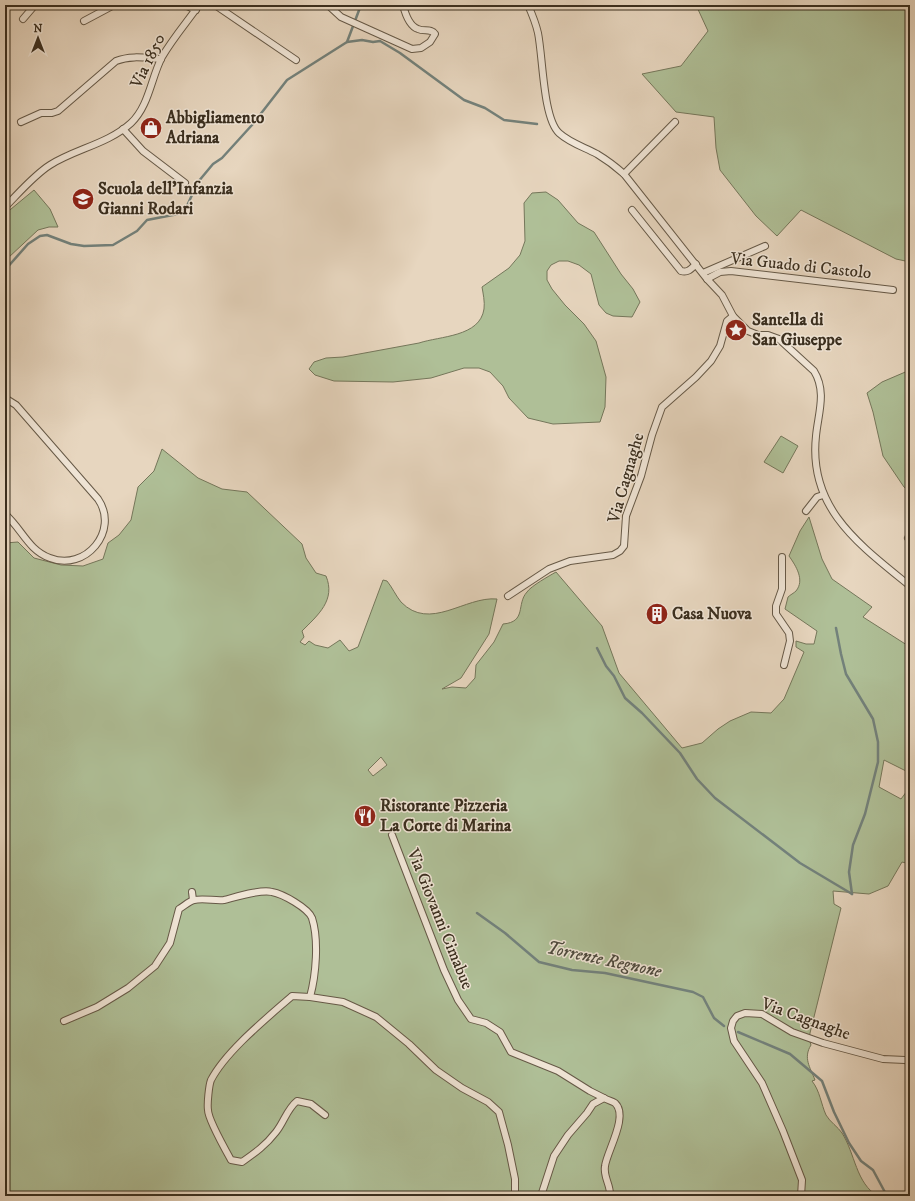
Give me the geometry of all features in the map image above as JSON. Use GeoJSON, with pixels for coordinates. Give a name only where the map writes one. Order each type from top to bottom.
{"type":"FeatureCollection","features":[{"type":"Feature","properties":{"kind":"street"},"geometry":{"type":"LineString","coordinates":[[23,19],[35,5]]}},
{"type":"Feature","properties":{"kind":"street"},"geometry":{"type":"LineString","coordinates":[[84,21],[114,5]]}},
{"type":"Feature","properties":{"kind":"street"},"geometry":{"type":"LineString","coordinates":[[185,5],[198,7]]}},
{"type":"Feature","properties":{"kind":"street"},"geometry":{"type":"LineString","coordinates":[[215,5],[296,60]]}},
{"type":"Feature","properties":{"kind":"street"},"geometry":{"type":"LineString","coordinates":[[328,5],[344,19],[412,49],[420,48],[430,42],[435,34],[432,31],[418,30],[412,24],[402,5]]}},
{"type":"Feature","properties":{"kind":"street"},"geometry":{"type":"LineString","coordinates":[[528,5],[538,33],[547,106],[551,122],[559,133],[573,143],[611,163],[624,174],[722,295],[733,316],[751,333],[774,336],[779,339],[810,367],[817,377],[822,398],[816,437],[815,463],[823,494],[843,525],[865,549],[910,586]]}},
{"type":"Feature","properties":{"kind":"street","name":"Via 1850"},"geometry":{"type":"LineString","coordinates":[[5,207],[50,165],[123,129],[138,116],[162,59],[173,40],[198,7]]}},
{"type":"Feature","properties":{"kind":"street"},"geometry":{"type":"LineString","coordinates":[[21,122],[41,113],[52,113],[58,111],[116,61],[133,57],[162,59]]}},
{"type":"Feature","properties":{"kind":"street"},"geometry":{"type":"LineString","coordinates":[[624,174],[675,122]]}},
{"type":"Feature","properties":{"kind":"street"},"geometry":{"type":"LineString","coordinates":[[123,129],[143,150],[185,183]]}},
{"type":"Feature","properties":{"kind":"street"},"geometry":{"type":"LineString","coordinates":[[632,210],[681,271],[685,272],[691,270],[696,264]]}},
{"type":"Feature","properties":{"kind":"street"},"geometry":{"type":"LineString","coordinates":[[703,273],[765,246]]}},
{"type":"Feature","properties":{"kind":"street","name":"Via Guado di Castolo"},"geometry":{"type":"LineString","coordinates":[[708,279],[720,272],[731,272],[893,290]]}},
{"type":"Feature","properties":{"kind":"street","name":"Via Cagnaghe"},"geometry":{"type":"LineString","coordinates":[[508,596],[549,569],[570,561],[613,555],[620,551],[624,546],[626,516],[641,476],[652,435],[662,408],[712,361],[720,346],[727,321],[733,316]]}},
{"type":"Feature","properties":{"kind":"street"},"geometry":{"type":"LineString","coordinates":[[5,514],[29,544],[41,554],[51,559],[61,561],[81,557],[96,546],[101,540],[104,532],[106,518],[102,506],[16,405],[7,401]]}},
{"type":"Feature","properties":{"kind":"street"},"geometry":{"type":"LineString","coordinates":[[806,512],[817,497],[823,494]]}},
{"type":"Feature","properties":{"kind":"street"},"geometry":{"type":"LineString","coordinates":[[782,557],[782,588],[776,606],[776,614],[789,633],[790,640],[784,665]]}},
{"type":"Feature","properties":{"kind":"street","name":"Via Giovanni Cimabue"},"geometry":{"type":"LineString","coordinates":[[392,835],[444,970],[458,1000],[471,1020],[486,1023],[500,1032],[512,1052],[558,1071],[590,1091],[615,1103],[619,1110],[619,1120],[605,1164],[604,1174],[610,1191],[610,1196]]}},
{"type":"Feature","properties":{"kind":"street"},"geometry":{"type":"LineString","coordinates":[[64,1020],[97,1007],[128,988],[154,966],[170,944],[179,910],[193,900],[223,900],[248,894],[272,891],[295,902],[312,918],[316,946],[314,983],[310,997]]}},
{"type":"Feature","properties":{"kind":"street"},"geometry":{"type":"LineString","coordinates":[[192,892],[193,900]]}},
{"type":"Feature","properties":{"kind":"street"},"geometry":{"type":"LineString","coordinates":[[325,1115],[311,1104],[297,1101],[291,1106],[276,1132],[263,1147],[242,1162],[231,1160],[208,1112],[211,1081],[227,1057],[264,1020],[292,996],[344,1002],[376,1017],[409,1044],[436,1070],[462,1088],[488,1102],[499,1112],[515,1179],[515,1196]]}},
{"type":"Feature","properties":{"kind":"street","name":"Via Cagnaghe"},"geometry":{"type":"LineString","coordinates":[[801,1196],[802,1180],[783,1131],[762,1083],[734,1041],[731,1028],[733,1021],[737,1016],[745,1013],[762,1014],[792,1032],[823,1043],[883,1059],[905,1060],[910,1062]]}},
{"type":"Feature","properties":{"kind":"street"},"geometry":{"type":"LineString","coordinates":[[541,1196],[554,1156],[568,1135],[593,1104],[604,1098]]}},
{"type":"Feature","properties":{"kind":"green space"},"geometry":{"type":"Polygon","coordinates":[[[696,5],[910,5],[910,262],[896,259],[801,210],[777,236],[756,216],[720,170],[716,148],[714,117],[676,112],[642,74],[681,66],[708,31],[696,5]]]}},
{"type":"Feature","properties":{"kind":"green space"},"geometry":{"type":"Polygon","coordinates":[[[34,190],[50,209],[58,227],[49,227],[38,230],[8,258],[5,255],[5,214],[34,190]]]}},
{"type":"Feature","properties":{"kind":"green space"},"geometry":{"type":"Polygon","coordinates":[[[546,192],[558,200],[578,223],[594,232],[621,274],[633,289],[640,302],[632,317],[613,316],[606,313],[599,305],[591,274],[579,265],[568,261],[559,261],[551,265],[547,271],[547,280],[552,289],[565,305],[584,324],[596,341],[606,377],[605,407],[600,422],[553,424],[528,418],[509,398],[503,386],[490,372],[479,368],[464,368],[431,378],[393,382],[334,381],[315,375],[309,369],[314,362],[326,358],[343,357],[419,343],[458,334],[475,325],[481,318],[484,309],[482,287],[509,268],[520,255],[525,241],[524,203],[532,193],[546,192]]]}},
{"type":"Feature","properties":{"kind":"green space"},"geometry":{"type":"Polygon","coordinates":[[[910,370],[910,492],[904,487],[883,456],[867,393],[882,382],[910,370]]]}},
{"type":"Feature","properties":{"kind":"green space"},"geometry":{"type":"Polygon","coordinates":[[[781,436],[798,446],[783,473],[764,462],[781,436]]]}},
{"type":"Feature","properties":{"kind":"green space"},"geometry":{"type":"Polygon","coordinates":[[[162,449],[198,478],[222,489],[247,492],[302,544],[306,558],[316,573],[326,576],[329,592],[324,606],[302,631],[304,637],[300,642],[305,645],[309,641],[315,645],[328,648],[340,640],[349,651],[358,647],[383,580],[387,581],[401,602],[412,610],[424,614],[448,611],[485,599],[497,599],[489,634],[461,678],[442,689],[452,687],[466,688],[475,678],[476,665],[494,642],[503,624],[510,623],[518,616],[527,592],[536,584],[556,572],[602,626],[619,673],[682,748],[702,743],[730,721],[751,712],[771,713],[784,699],[804,652],[796,647],[796,641],[806,644],[814,644],[817,631],[785,609],[788,597],[796,591],[800,582],[797,569],[789,556],[800,531],[809,517],[822,559],[832,579],[872,607],[863,617],[910,647],[910,773],[884,760],[879,787],[901,799],[910,787],[910,864],[902,862],[888,886],[869,894],[833,891],[834,904],[841,908],[810,1033],[809,1039],[811,1045],[807,1058],[815,1080],[812,1081],[819,1093],[826,1115],[842,1133],[860,1176],[865,1184],[878,1196],[5,1196],[5,543],[18,542],[34,558],[61,565],[83,566],[103,559],[108,543],[119,535],[131,520],[138,487],[154,471],[162,449]],[[381,757],[368,770],[373,776],[387,765],[381,757]]]}},
{"type":"Feature","properties":{"kind":"waterway"},"geometry":{"type":"LineString","coordinates":[[5,270],[28,244],[40,236],[47,235],[71,244],[84,246],[113,245],[137,231],[147,220],[178,214],[186,208],[198,182],[213,164],[222,158],[252,125],[287,80],[347,42],[361,5]]}},
{"type":"Feature","properties":{"kind":"waterway"},"geometry":{"type":"LineString","coordinates":[[347,42],[362,40],[373,42],[380,41],[400,53],[464,100],[485,108],[504,120],[537,124]]}},
{"type":"Feature","properties":{"kind":"waterway"},"geometry":{"type":"LineString","coordinates":[[836,628],[846,674],[873,719],[878,742],[878,762],[865,814],[853,845],[849,872],[852,894]]}},
{"type":"Feature","properties":{"kind":"waterway"},"geometry":{"type":"LineString","coordinates":[[597,648],[625,698],[642,713],[680,753],[697,779],[715,798],[800,863],[852,894]]}},
{"type":"Feature","properties":{"kind":"waterway","name":"Torrente Regnone"},"geometry":{"type":"LineString","coordinates":[[477,913],[505,933],[539,962],[572,970],[605,973],[693,992],[703,997],[714,1018],[724,1026]]}},
{"type":"Feature","properties":{"kind":"waterway","name":"Torrente Regnone"},"geometry":{"type":"LineString","coordinates":[[738,1032],[790,1054],[822,1081],[834,1112],[849,1143],[861,1161],[873,1170],[887,1196]]}},
{"type":"Feature","properties":{"kind":"place","name":"Abbigliamento Adriana"},"geometry":{"type":"Point","coordinates":[151,128]}},
{"type":"Feature","properties":{"kind":"place","name":"Scuola dell'Infanzia Gianni Rodari"},"geometry":{"type":"Point","coordinates":[83,199]}},
{"type":"Feature","properties":{"kind":"place","name":"Santella di San Giuseppe"},"geometry":{"type":"Point","coordinates":[736,330]}},
{"type":"Feature","properties":{"kind":"place","name":"Casa Nuova"},"geometry":{"type":"Point","coordinates":[657,614]}},
{"type":"Feature","properties":{"kind":"place","name":"Ristorante Pizzeria La Corte di Marina"},"geometry":{"type":"Point","coordinates":[365,816]}}]}
